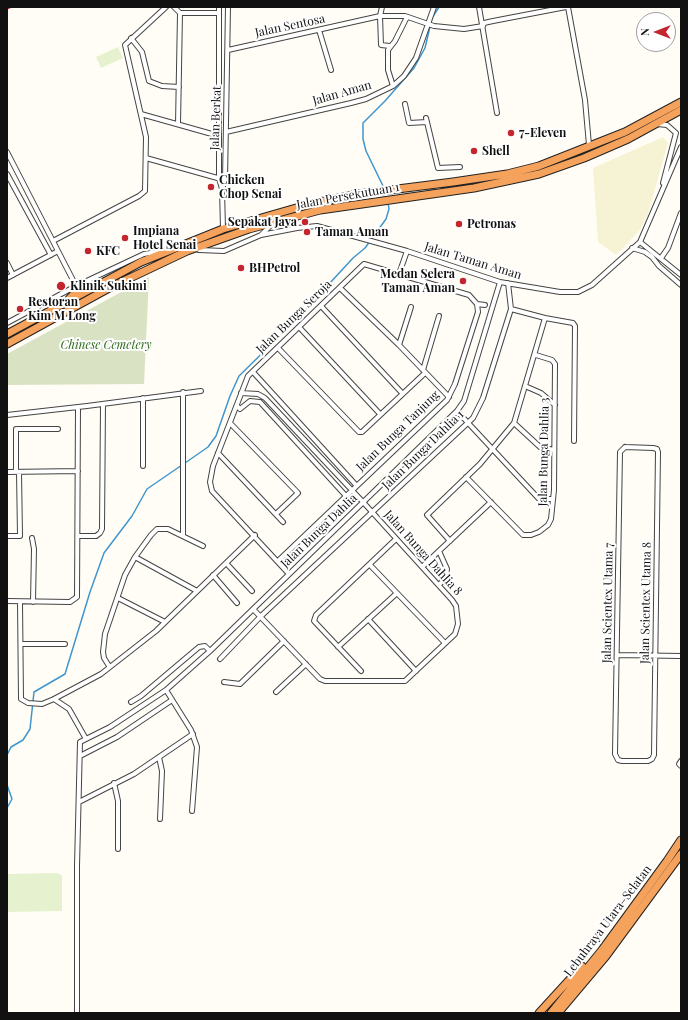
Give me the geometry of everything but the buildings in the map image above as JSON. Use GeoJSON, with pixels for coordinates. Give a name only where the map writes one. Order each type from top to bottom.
{"type":"FeatureCollection","features":[{"type":"Feature","properties":{"kind":"highway","name":"Jalan Persekutuan 1"},"geometry":{"type":"LineString","coordinates":[[7,334],[114,276],[168,251],[223,229],[310,204],[391,189],[508,174],[539,166],[625,132],[681,102]]}},
{"type":"Feature","properties":{"kind":"highway","name":"Jalan Persekutuan 1"},"geometry":{"type":"LineString","coordinates":[[7,344],[111,287],[187,251],[249,229],[320,210],[395,198],[474,188],[539,174],[584,158],[655,125],[681,110]]}},
{"type":"Feature","properties":{"kind":"highway"},"geometry":{"type":"LineString","coordinates":[[66,302],[75,293],[76,286]]}},
{"type":"Feature","properties":{"kind":"highway","name":"Lebuhraya Utara–Selatan"},"geometry":{"type":"LineString","coordinates":[[550,1013],[632,910],[681,840]]}},
{"type":"Feature","properties":{"kind":"highway","name":"Lebuhraya Utara–Selatan"},"geometry":{"type":"LineString","coordinates":[[558,1013],[611,950],[681,854]]}},
{"type":"Feature","properties":{"kind":"highway"},"geometry":{"type":"LineString","coordinates":[[539,1013],[558,994],[632,910]]}},
{"type":"Feature","properties":{"kind":"street"},"geometry":{"type":"LineString","coordinates":[[53,241],[142,195],[146,186],[146,137],[124,47],[131,38],[166,7]]}},
{"type":"Feature","properties":{"kind":"street"},"geometry":{"type":"LineString","coordinates":[[174,7],[180,12],[219,13]]}},
{"type":"Feature","properties":{"kind":"street"},"geometry":{"type":"LineString","coordinates":[[219,7],[219,178],[222,189]]}},
{"type":"Feature","properties":{"kind":"street","name":"Jalan Berkat"},"geometry":{"type":"LineString","coordinates":[[223,229],[222,189],[225,180],[228,7]]}},
{"type":"Feature","properties":{"kind":"street"},"geometry":{"type":"LineString","coordinates":[[382,7],[380,16],[381,45],[390,46]]}},
{"type":"Feature","properties":{"kind":"street","name":"Jalan Aman"},"geometry":{"type":"LineString","coordinates":[[226,132],[358,101],[393,86],[404,76],[416,58],[434,7]]}},
{"type":"Feature","properties":{"kind":"street"},"geometry":{"type":"LineString","coordinates":[[479,7],[497,113]]}},
{"type":"Feature","properties":{"kind":"street"},"geometry":{"type":"LineString","coordinates":[[567,7],[585,96],[589,145]]}},
{"type":"Feature","properties":{"kind":"street","name":"Jalan Sentosa"},"geometry":{"type":"LineString","coordinates":[[228,50],[380,16],[396,15],[434,26],[464,29],[483,26],[484,23],[493,21],[567,7]]}},
{"type":"Feature","properties":{"kind":"street"},"geometry":{"type":"LineString","coordinates":[[178,124],[180,12]]}},
{"type":"Feature","properties":{"kind":"street"},"geometry":{"type":"LineString","coordinates":[[393,86],[388,70],[387,55],[390,46],[395,41],[406,17]]}},
{"type":"Feature","properties":{"kind":"street"},"geometry":{"type":"LineString","coordinates":[[319,30],[331,70]]}},
{"type":"Feature","properties":{"kind":"street"},"geometry":{"type":"LineString","coordinates":[[131,38],[142,52],[149,80],[162,86],[179,87]]}},
{"type":"Feature","properties":{"kind":"street"},"geometry":{"type":"LineString","coordinates":[[405,104],[409,123],[415,124],[427,120],[438,168],[460,167]]}},
{"type":"Feature","properties":{"kind":"street"},"geometry":{"type":"LineString","coordinates":[[141,114],[219,136]]}},
{"type":"Feature","properties":{"kind":"street","name":"Jalan Taman Aman"},"geometry":{"type":"LineString","coordinates":[[655,125],[667,125],[676,133],[660,197]]}},
{"type":"Feature","properties":{"kind":"street","name":"Jalan Taman Aman"},"geometry":{"type":"LineString","coordinates":[[261,235],[317,226],[407,251],[500,282],[560,292],[578,292],[592,285],[640,242],[681,147]]}},
{"type":"Feature","properties":{"kind":"street"},"geometry":{"type":"LineString","coordinates":[[7,152],[76,286]]}},
{"type":"Feature","properties":{"kind":"street"},"geometry":{"type":"LineString","coordinates":[[146,158],[225,180]]}},
{"type":"Feature","properties":{"kind":"street"},"geometry":{"type":"LineString","coordinates":[[7,174],[51,255]]}},
{"type":"Feature","properties":{"kind":"street"},"geometry":{"type":"LineString","coordinates":[[667,272],[662,266],[661,258],[668,248],[681,213]]}},
{"type":"Feature","properties":{"kind":"street"},"geometry":{"type":"LineString","coordinates":[[187,251],[203,249],[224,252],[261,235],[273,223]]}},
{"type":"Feature","properties":{"kind":"street"},"geometry":{"type":"LineString","coordinates":[[640,242],[681,275]]}},
{"type":"Feature","properties":{"kind":"street"},"geometry":{"type":"LineString","coordinates":[[632,248],[645,252],[681,285]]}},
{"type":"Feature","properties":{"kind":"street"},"geometry":{"type":"LineString","coordinates":[[7,278],[58,251]]}},
{"type":"Feature","properties":{"kind":"street"},"geometry":{"type":"LineString","coordinates":[[7,323],[76,286],[144,254],[168,251]]}},
{"type":"Feature","properties":{"kind":"street"},"geometry":{"type":"LineString","coordinates":[[399,274],[407,251]]}},
{"type":"Feature","properties":{"kind":"street"},"geometry":{"type":"LineString","coordinates":[[7,263],[13,275]]}},
{"type":"Feature","properties":{"kind":"street","name":"Jalan Bunga Seroja"},"geometry":{"type":"LineString","coordinates":[[255,535],[213,492],[211,476],[218,453],[245,382],[253,372],[364,264],[469,295],[477,304]]}},
{"type":"Feature","properties":{"kind":"street","name":"Jalan Bunga Dahlia"},"geometry":{"type":"LineString","coordinates":[[80,756],[81,741],[110,727],[166,690],[210,651],[288,573],[457,411],[464,401],[500,282]]}},
{"type":"Feature","properties":{"kind":"street","name":"Jalan Bunga Dahlia 1"},"geometry":{"type":"LineString","coordinates":[[220,659],[260,617],[468,423],[476,412],[483,398],[511,309],[508,283]]}},
{"type":"Feature","properties":{"kind":"street"},"geometry":{"type":"LineString","coordinates":[[340,288],[399,345],[449,397]]}},
{"type":"Feature","properties":{"kind":"street"},"geometry":{"type":"LineString","coordinates":[[477,304],[485,305]]}},
{"type":"Feature","properties":{"kind":"street","name":"Jalan Bunga Tanjung"},"geometry":{"type":"LineString","coordinates":[[278,561],[449,397],[455,384],[478,312],[477,304]]}},
{"type":"Feature","properties":{"kind":"street"},"geometry":{"type":"LineString","coordinates":[[320,306],[402,393]]}},
{"type":"Feature","properties":{"kind":"street"},"geometry":{"type":"LineString","coordinates":[[399,345],[411,307]]}},
{"type":"Feature","properties":{"kind":"street"},"geometry":{"type":"LineString","coordinates":[[511,309],[573,324],[575,326],[574,441]]}},
{"type":"Feature","properties":{"kind":"street"},"geometry":{"type":"LineString","coordinates":[[278,348],[356,430],[362,432],[424,371],[440,316]]}},
{"type":"Feature","properties":{"kind":"street"},"geometry":{"type":"LineString","coordinates":[[450,541],[427,515],[492,450],[514,423],[536,355],[545,318]]}},
{"type":"Feature","properties":{"kind":"street"},"geometry":{"type":"LineString","coordinates":[[299,326],[380,414]]}},
{"type":"Feature","properties":{"kind":"street","name":"Jalan Bunga Dahlia 3"},"geometry":{"type":"LineString","coordinates":[[466,477],[523,535],[531,535],[548,525],[552,515],[553,500],[555,364],[552,360],[536,355]]}},
{"type":"Feature","properties":{"kind":"street"},"geometry":{"type":"LineString","coordinates":[[253,372],[356,485]]}},
{"type":"Feature","properties":{"kind":"street"},"geometry":{"type":"LineString","coordinates":[[525,386],[541,393],[555,405]]}},
{"type":"Feature","properties":{"kind":"street"},"geometry":{"type":"LineString","coordinates":[[7,415],[103,404],[201,390]]}},
{"type":"Feature","properties":{"kind":"street"},"geometry":{"type":"LineString","coordinates":[[183,392],[183,536]]}},
{"type":"Feature","properties":{"kind":"street","name":"Jalan Bunga Dahlia 8"},"geometry":{"type":"LineString","coordinates":[[241,393],[258,394],[265,398],[439,585],[456,606],[458,615],[457,631],[405,681],[325,681],[320,679],[253,609]]}},
{"type":"Feature","properties":{"kind":"street"},"geometry":{"type":"LineString","coordinates":[[143,398],[143,466]]}},
{"type":"Feature","properties":{"kind":"street"},"geometry":{"type":"LineString","coordinates":[[237,406],[240,409],[250,401],[260,402],[346,496]]}},
{"type":"Feature","properties":{"kind":"street"},"geometry":{"type":"LineString","coordinates":[[78,536],[96,536],[102,529],[103,404]]}},
{"type":"Feature","properties":{"kind":"street"},"geometry":{"type":"LineString","coordinates":[[7,601],[70,602],[75,600],[78,594],[78,407]]}},
{"type":"Feature","properties":{"kind":"street"},"geometry":{"type":"LineString","coordinates":[[457,411],[538,499],[553,500]]}},
{"type":"Feature","properties":{"kind":"street"},"geometry":{"type":"LineString","coordinates":[[230,423],[298,493],[276,514]]}},
{"type":"Feature","properties":{"kind":"street"},"geometry":{"type":"LineString","coordinates":[[514,423],[540,446],[554,450]]}},
{"type":"Feature","properties":{"kind":"street"},"geometry":{"type":"LineString","coordinates":[[7,536],[20,536],[16,429],[58,429]]}},
{"type":"Feature","properties":{"kind":"street","name":"Jalan Scientex Utama 8"},"geometry":{"type":"LineString","coordinates":[[620,452],[625,447],[653,448],[658,452],[654,755]]}},
{"type":"Feature","properties":{"kind":"street","name":"Jalan Scientex Utama 7"},"geometry":{"type":"LineString","coordinates":[[620,452],[615,754],[618,760],[622,761],[648,761],[652,759],[654,755]]}},
{"type":"Feature","properties":{"kind":"street"},"geometry":{"type":"LineString","coordinates":[[218,453],[283,522]]}},
{"type":"Feature","properties":{"kind":"street"},"geometry":{"type":"LineString","coordinates":[[7,472],[78,471]]}},
{"type":"Feature","properties":{"kind":"street"},"geometry":{"type":"LineString","coordinates":[[422,567],[491,502]]}},
{"type":"Feature","properties":{"kind":"street"},"geometry":{"type":"LineString","coordinates":[[110,666],[104,658],[103,647],[105,634],[125,575],[135,558],[157,529],[168,529],[203,546]]}},
{"type":"Feature","properties":{"kind":"street"},"geometry":{"type":"LineString","coordinates":[[20,602],[22,700],[28,703],[42,704],[101,674],[165,622],[255,535],[288,573]]}},
{"type":"Feature","properties":{"kind":"street"},"geometry":{"type":"LineString","coordinates":[[32,538],[34,549],[33,602]]}},
{"type":"Feature","properties":{"kind":"street"},"geometry":{"type":"LineString","coordinates":[[361,670],[314,620],[316,615],[396,539]]}},
{"type":"Feature","properties":{"kind":"street"},"geometry":{"type":"LineString","coordinates":[[439,551],[446,569],[446,577],[439,585]]}},
{"type":"Feature","properties":{"kind":"street"},"geometry":{"type":"LineString","coordinates":[[135,558],[197,591]]}},
{"type":"Feature","properties":{"kind":"street"},"geometry":{"type":"LineString","coordinates":[[226,563],[252,591]]}},
{"type":"Feature","properties":{"kind":"street"},"geometry":{"type":"LineString","coordinates":[[370,565],[445,643]]}},
{"type":"Feature","properties":{"kind":"street"},"geometry":{"type":"LineString","coordinates":[[213,575],[238,603]]}},
{"type":"Feature","properties":{"kind":"street"},"geometry":{"type":"LineString","coordinates":[[338,647],[397,593]]}},
{"type":"Feature","properties":{"kind":"street"},"geometry":{"type":"LineString","coordinates":[[118,598],[165,622]]}},
{"type":"Feature","properties":{"kind":"street"},"geometry":{"type":"LineString","coordinates":[[368,619],[416,671]]}},
{"type":"Feature","properties":{"kind":"street"},"geometry":{"type":"LineString","coordinates":[[224,682],[240,684],[284,641]]}},
{"type":"Feature","properties":{"kind":"street"},"geometry":{"type":"LineString","coordinates":[[21,644],[65,644]]}},
{"type":"Feature","properties":{"kind":"street"},"geometry":{"type":"LineString","coordinates":[[131,702],[141,696],[199,647],[205,646],[210,651]]}},
{"type":"Feature","properties":{"kind":"street"},"geometry":{"type":"LineString","coordinates":[[617,655],[681,656]]}},
{"type":"Feature","properties":{"kind":"street"},"geometry":{"type":"LineString","coordinates":[[276,692],[306,664]]}},
{"type":"Feature","properties":{"kind":"street"},"geometry":{"type":"LineString","coordinates":[[166,690],[193,734],[197,747],[192,811]]}},
{"type":"Feature","properties":{"kind":"street"},"geometry":{"type":"LineString","coordinates":[[54,699],[69,710],[86,739]]}},
{"type":"Feature","properties":{"kind":"street"},"geometry":{"type":"LineString","coordinates":[[77,1012],[80,756],[117,737],[172,700]]}},
{"type":"Feature","properties":{"kind":"street"},"geometry":{"type":"LineString","coordinates":[[79,802],[134,774],[193,734]]}},
{"type":"Feature","properties":{"kind":"street"},"geometry":{"type":"LineString","coordinates":[[158,758],[162,771],[160,820]]}},
{"type":"Feature","properties":{"kind":"street"},"geometry":{"type":"LineString","coordinates":[[114,783],[118,801],[118,849]]}},
{"type":"Feature","properties":{"kind":"shaded area"},"geometry":{"type":"Polygon","coordinates":[[[663,137],[668,143],[648,214],[639,231],[616,255],[598,242],[593,168],[663,137]]]}},
{"type":"Feature","properties":{"kind":"green space"},"geometry":{"type":"Polygon","coordinates":[[[118,47],[123,58],[101,68],[96,57],[118,47]]]}},
{"type":"Feature","properties":{"kind":"green space","name":"Chinese Cemetery"},"geometry":{"type":"Polygon","coordinates":[[[149,277],[144,384],[7,385],[7,354],[149,277]]]}},
{"type":"Feature","properties":{"kind":"green space"},"geometry":{"type":"Polygon","coordinates":[[[58,873],[62,876],[62,911],[7,912],[7,874],[58,873]]]}},
{"type":"Feature","properties":{"kind":"waterway"},"geometry":{"type":"LineString","coordinates":[[384,188],[366,151],[363,139],[363,123],[414,68],[425,48],[432,18],[439,7]]}},
{"type":"Feature","properties":{"kind":"waterway"},"geometry":{"type":"LineString","coordinates":[[185,463],[208,447],[216,436],[230,396],[239,376],[293,323],[353,258],[365,248],[386,219],[389,209],[388,203]]}},
{"type":"Feature","properties":{"kind":"waterway"},"geometry":{"type":"LineString","coordinates":[[7,755],[11,747],[23,740],[30,729],[34,692],[65,674],[90,592],[104,553],[132,516],[147,489],[182,465]]}},
{"type":"Feature","properties":{"kind":"waterway"},"geometry":{"type":"LineString","coordinates":[[7,785],[12,799],[7,808]]}},
{"type":"Feature","properties":{"kind":"railway"},"geometry":{"type":"LineString","coordinates":[[7,9],[11,7]]}},
{"type":"Feature","properties":{"kind":"place","name":"7-Eleven"},"geometry":{"type":"Point","coordinates":[511,133]}},
{"type":"Feature","properties":{"kind":"place","name":"Shell"},"geometry":{"type":"Point","coordinates":[474,151]}},
{"type":"Feature","properties":{"kind":"place","name":"Chicken Chop Senai"},"geometry":{"type":"Point","coordinates":[211,187]}},
{"type":"Feature","properties":{"kind":"place","name":"Sepakat Jaya"},"geometry":{"type":"Point","coordinates":[305,222]}},
{"type":"Feature","properties":{"kind":"place","name":"Petronas"},"geometry":{"type":"Point","coordinates":[459,224]}},
{"type":"Feature","properties":{"kind":"place","name":"Taman Aman"},"geometry":{"type":"Point","coordinates":[307,232]}},
{"type":"Feature","properties":{"kind":"place","name":"Impiana Hotel Senai"},"geometry":{"type":"Point","coordinates":[125,238]}},
{"type":"Feature","properties":{"kind":"place","name":"KFC"},"geometry":{"type":"Point","coordinates":[88,251]}},
{"type":"Feature","properties":{"kind":"place","name":"BHPetrol"},"geometry":{"type":"Point","coordinates":[241,268]}},
{"type":"Feature","properties":{"kind":"place","name":"Medan Selera Taman Aman"},"geometry":{"type":"Point","coordinates":[463,281]}},
{"type":"Feature","properties":{"kind":"place","name":"Klinik Sukimi"},"geometry":{"type":"Point","coordinates":[61,286]}},
{"type":"Feature","properties":{"kind":"place","name":"Restoran Kim M Long"},"geometry":{"type":"Point","coordinates":[20,309]}}]}
